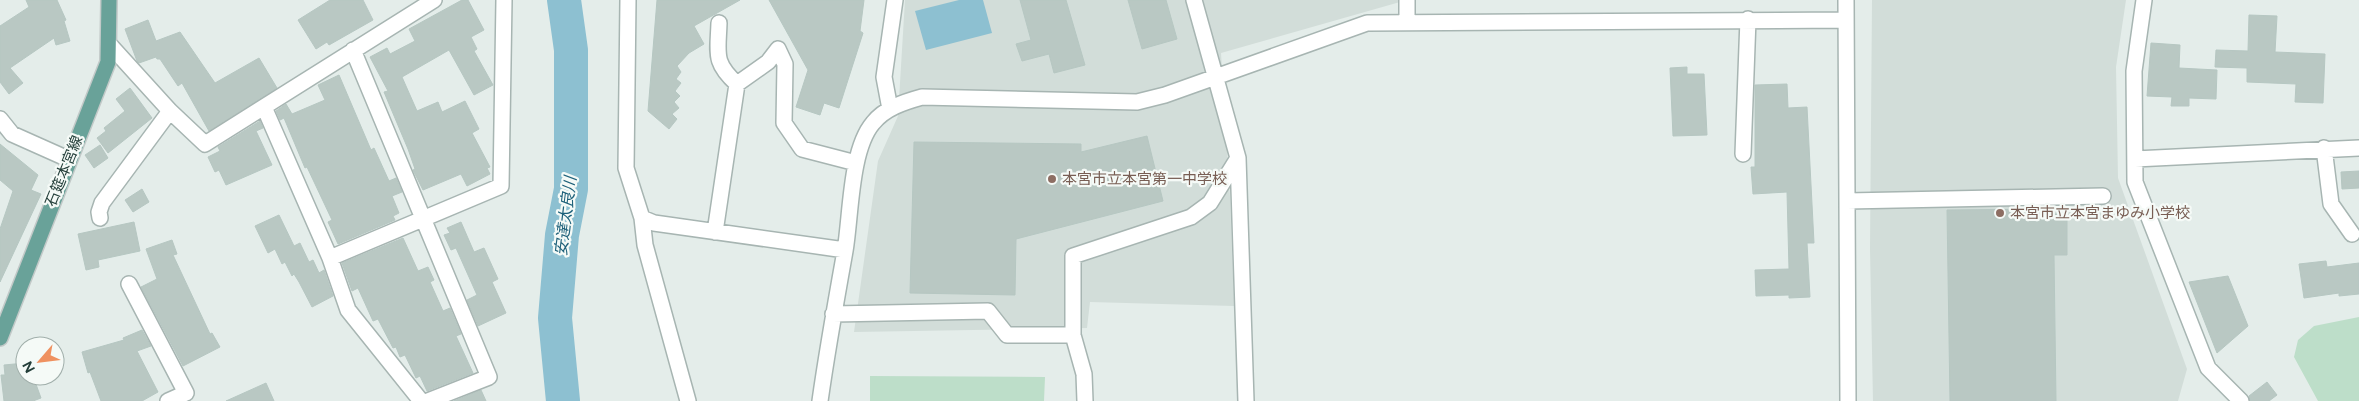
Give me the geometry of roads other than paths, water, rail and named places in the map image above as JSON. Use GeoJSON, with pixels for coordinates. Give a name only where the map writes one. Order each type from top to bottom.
{"type":"FeatureCollection","features":[{"type":"Feature","properties":{"kind":"main road","name":"石筵本宮線"},"geometry":{"type":"LineString","coordinates":[[0,338],[3,322],[108,62],[110,45],[109,0]]}},
{"type":"Feature","properties":{"kind":"street"},"geometry":{"type":"LineString","coordinates":[[110,45],[170,111],[205,144],[434,0]]}},
{"type":"Feature","properties":{"kind":"street"},"geometry":{"type":"LineString","coordinates":[[330,258],[501,186],[504,0]]}},
{"type":"Feature","properties":{"kind":"street"},"geometry":{"type":"LineString","coordinates":[[628,0],[626,168],[642,218],[645,245],[688,401]]}},
{"type":"Feature","properties":{"kind":"street"},"geometry":{"type":"LineString","coordinates":[[890,109],[884,77],[894,0]]}},
{"type":"Feature","properties":{"kind":"street"},"geometry":{"type":"LineString","coordinates":[[1194,0],[1238,158],[1246,401]]}},
{"type":"Feature","properties":{"kind":"street"},"geometry":{"type":"LineString","coordinates":[[1407,0],[1407,22]]}},
{"type":"Feature","properties":{"kind":"street"},"geometry":{"type":"LineString","coordinates":[[1846,0],[1848,401]]}},
{"type":"Feature","properties":{"kind":"street"},"geometry":{"type":"LineString","coordinates":[[2144,0],[2134,71],[2135,182],[2208,368],[2241,401]]}},
{"type":"Feature","properties":{"kind":"street"},"geometry":{"type":"LineString","coordinates":[[1743,154],[1748,19]]}},
{"type":"Feature","properties":{"kind":"street"},"geometry":{"type":"LineString","coordinates":[[820,401],[845,250],[856,163],[862,141],[872,123],[890,109],[902,103],[922,97],[1137,102],[1165,95],[1368,23],[1748,19],[1846,20]]}},
{"type":"Feature","properties":{"kind":"street"},"geometry":{"type":"LineString","coordinates":[[719,23],[719,63],[724,72],[738,84]]}},
{"type":"Feature","properties":{"kind":"street"},"geometry":{"type":"LineString","coordinates":[[715,232],[738,84],[768,62],[778,49],[785,64],[784,123],[802,149],[856,163]]}},
{"type":"Feature","properties":{"kind":"street"},"geometry":{"type":"LineString","coordinates":[[353,50],[489,377],[428,401]]}},
{"type":"Feature","properties":{"kind":"street"},"geometry":{"type":"LineString","coordinates":[[264,107],[330,258],[348,310],[421,401]]}},
{"type":"Feature","properties":{"kind":"street"},"geometry":{"type":"LineString","coordinates":[[100,218],[99,212],[102,203],[170,111]]}},
{"type":"Feature","properties":{"kind":"street"},"geometry":{"type":"LineString","coordinates":[[0,120],[12,134],[68,160]]}},
{"type":"Feature","properties":{"kind":"street"},"geometry":{"type":"LineString","coordinates":[[2135,160],[2324,148],[2359,148]]}},
{"type":"Feature","properties":{"kind":"street"},"geometry":{"type":"LineString","coordinates":[[2324,148],[2331,204],[2352,234]]}},
{"type":"Feature","properties":{"kind":"street"},"geometry":{"type":"LineString","coordinates":[[1085,401],[1084,374],[1074,335],[1073,256],[1191,217],[1210,203],[1238,158]]}},
{"type":"Feature","properties":{"kind":"street"},"geometry":{"type":"LineString","coordinates":[[1847,201],[2103,196]]}},
{"type":"Feature","properties":{"kind":"street"},"geometry":{"type":"LineString","coordinates":[[642,218],[654,224],[845,250]]}},
{"type":"Feature","properties":{"kind":"street"},"geometry":{"type":"LineString","coordinates":[[128,284],[186,392],[168,401]]}},
{"type":"Feature","properties":{"kind":"street"},"geometry":{"type":"LineString","coordinates":[[833,314],[988,311],[1006,335],[1074,335]]}},
{"type":"Feature","properties":{"kind":"water"},"geometry":{"type":"Polygon","coordinates":[[[959,0],[983,0],[992,33],[926,50],[915,11],[959,0]]]}},
{"type":"Feature","properties":{"kind":"waterway","name":"安達太良川"},"geometry":{"type":"LineString","coordinates":[[563,401],[555,318],[562,235],[571,189],[571,50],[564,0]]}},
{"type":"Feature","properties":{"kind":"place","name":"本宮市立本宮第一中学校"},"geometry":{"type":"Point","coordinates":[1052,179]}},
{"type":"Feature","properties":{"kind":"place","name":"本宮市立本宮まゆみ小学校"},"geometry":{"type":"Point","coordinates":[2000,213]}}]}
